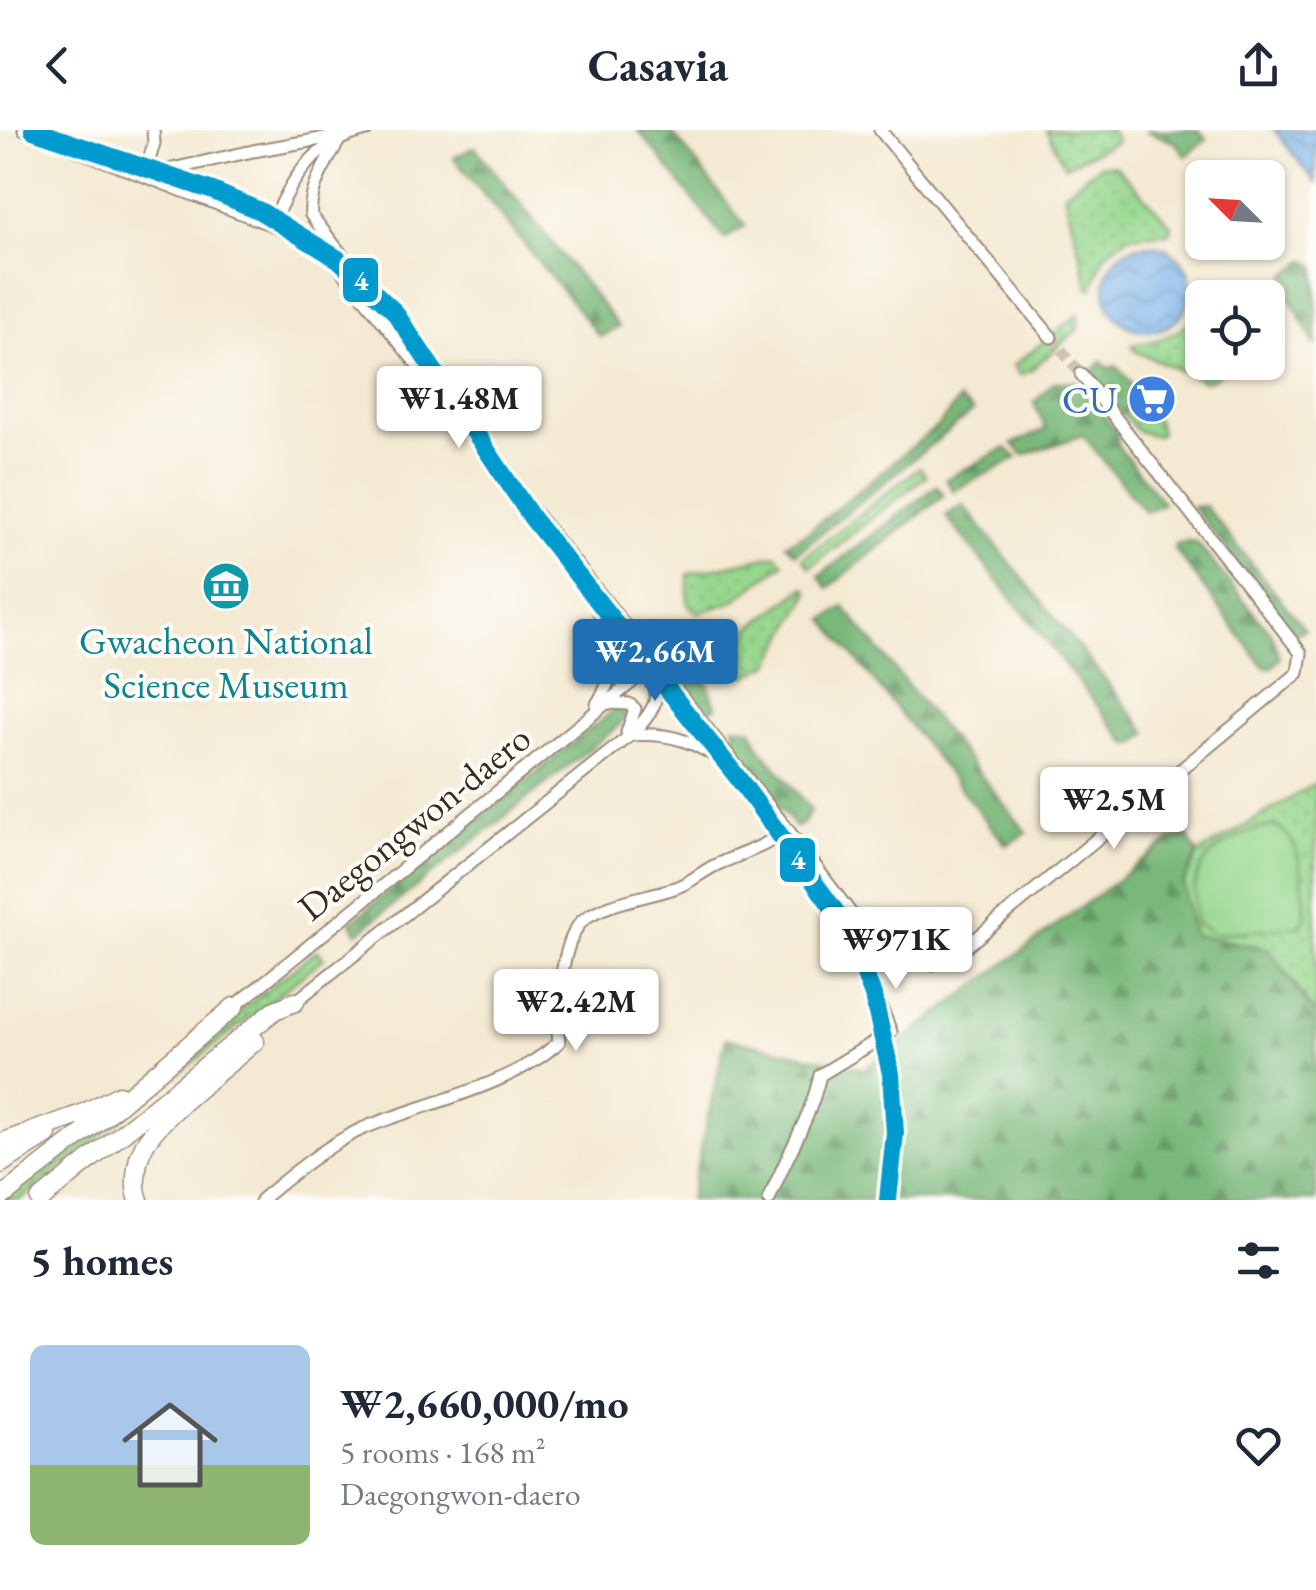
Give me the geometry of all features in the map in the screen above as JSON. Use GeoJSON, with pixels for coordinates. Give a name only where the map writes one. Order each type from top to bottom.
{"type":"FeatureCollection","features":[{"type":"Feature","properties":{"kind":"highway"},"geometry":{"type":"LineString","coordinates":[[40,1200],[275,1010],[295,1002]]}},
{"type":"Feature","properties":{"kind":"highway"},"geometry":{"type":"LineString","coordinates":[[139,1200],[134,1189],[144,1146],[168,1117],[295,1002]]}},
{"type":"Feature","properties":{"kind":"highway"},"geometry":{"type":"LineString","coordinates":[[0,1198],[234,1007]]}},
{"type":"Feature","properties":{"kind":"highway"},"geometry":{"type":"LineString","coordinates":[[0,1164],[146,1081]]}},
{"type":"Feature","properties":{"kind":"highway"},"geometry":{"type":"LineString","coordinates":[[0,1143],[82,1114]]}},
{"type":"Feature","properties":{"kind":"street"},"geometry":{"type":"LineString","coordinates":[[24,130],[272,226],[333,259],[788,830],[880,952],[933,964],[955,956],[1298,674],[1301,653],[1296,645],[1081,374]]}},
{"type":"Feature","properties":{"kind":"street"},"geometry":{"type":"LineString","coordinates":[[146,175],[367,130]]}},
{"type":"Feature","properties":{"kind":"street"},"geometry":{"type":"LineString","coordinates":[[880,130],[1051,337]]}},
{"type":"Feature","properties":{"kind":"street"},"geometry":{"type":"LineString","coordinates":[[272,226],[286,193],[306,166],[341,134]]}},
{"type":"Feature","properties":{"kind":"street"},"geometry":{"type":"LineString","coordinates":[[341,134],[310,204],[311,215],[359,276],[362,296]]}},
{"type":"Feature","properties":{"kind":"street"},"geometry":{"type":"LineString","coordinates":[[146,175],[154,137]]}},
{"type":"Feature","properties":{"kind":"street"},"geometry":{"type":"LineString","coordinates":[[578,729],[600,700],[613,673],[612,648],[588,582]]}},
{"type":"Feature","properties":{"kind":"street","name":"Daegongwon-daero"},"geometry":{"type":"LineString","coordinates":[[234,1007],[654,664]]}},
{"type":"Feature","properties":{"kind":"street","name":"Daegongwon-daero"},"geometry":{"type":"LineString","coordinates":[[295,1002],[631,734],[650,716],[658,697],[654,664]]}},
{"type":"Feature","properties":{"kind":"street"},"geometry":{"type":"LineString","coordinates":[[604,704],[629,704],[635,710],[633,722],[616,748]]}},
{"type":"Feature","properties":{"kind":"street"},"geometry":{"type":"LineString","coordinates":[[631,734],[682,738],[704,748],[747,780]]}},
{"type":"Feature","properties":{"kind":"street"},"geometry":{"type":"LineString","coordinates":[[261,1200],[366,1126],[480,1086],[546,1054],[559,1042],[559,988],[582,922],[648,892],[676,888],[716,864],[766,846],[788,830]]}},
{"type":"Feature","properties":{"kind":"street"},"geometry":{"type":"LineString","coordinates":[[769,1200],[787,1155],[806,1125],[820,1075],[891,1032],[866,970],[880,952]]}},
{"type":"Feature","properties":{"kind":"green space"},"geometry":{"type":"Polygon","coordinates":[[[638,130],[670,130],[745,226],[725,239],[638,130]]]}},
{"type":"Feature","properties":{"kind":"green space"},"geometry":{"type":"Polygon","coordinates":[[[1046,130],[1111,130],[1117,141],[1065,166],[1046,130]]]}},
{"type":"Feature","properties":{"kind":"green space"},"geometry":{"type":"Polygon","coordinates":[[[1145,130],[1198,130],[1207,139],[1186,156],[1176,143],[1145,130]]]}},
{"type":"Feature","properties":{"kind":"green space"},"geometry":{"type":"Polygon","coordinates":[[[475,147],[619,327],[600,337],[454,158],[475,147]]]}},
{"type":"Feature","properties":{"kind":"green space"},"geometry":{"type":"Polygon","coordinates":[[[1100,165],[1116,166],[1171,225],[1169,233],[1129,236],[1104,255],[1092,289],[1064,193],[1100,165]]]}},
{"type":"Feature","properties":{"kind":"green space"},"geometry":{"type":"Polygon","coordinates":[[[1305,260],[1316,266],[1316,346],[1287,293],[1294,287],[1285,276],[1305,260]]]}},
{"type":"Feature","properties":{"kind":"green space"},"geometry":{"type":"Polygon","coordinates":[[[1079,314],[1077,330],[1020,375],[1013,366],[1079,314]]]}},
{"type":"Feature","properties":{"kind":"green space"},"geometry":{"type":"Polygon","coordinates":[[[1184,326],[1185,373],[1135,351],[1132,345],[1164,337],[1184,326]]]}},
{"type":"Feature","properties":{"kind":"green space"},"geometry":{"type":"Polygon","coordinates":[[[1102,361],[1109,369],[1116,366],[1136,390],[1161,433],[1157,436],[1137,431],[1089,375],[1102,361]]]}},
{"type":"Feature","properties":{"kind":"green space"},"geometry":{"type":"Polygon","coordinates":[[[1102,361],[1109,369],[1116,366],[1139,393],[1122,414],[1089,375],[1102,361]]]}},
{"type":"Feature","properties":{"kind":"green space"},"geometry":{"type":"Polygon","coordinates":[[[1054,382],[1075,382],[1117,432],[1118,446],[1163,503],[1145,512],[1083,435],[1023,455],[1013,444],[1046,429],[1034,403],[1054,382]]]}},
{"type":"Feature","properties":{"kind":"green space"},"geometry":{"type":"Polygon","coordinates":[[[959,400],[973,411],[796,553],[786,544],[809,531],[939,425],[959,400]]]}},
{"type":"Feature","properties":{"kind":"green space"},"geometry":{"type":"Polygon","coordinates":[[[1006,448],[1017,458],[953,491],[946,479],[1006,448]]]}},
{"type":"Feature","properties":{"kind":"green space"},"geometry":{"type":"Polygon","coordinates":[[[920,467],[926,476],[810,567],[803,558],[920,467]]]}},
{"type":"Feature","properties":{"kind":"green space"},"geometry":{"type":"Polygon","coordinates":[[[937,486],[944,495],[828,588],[819,576],[937,486]]]}},
{"type":"Feature","properties":{"kind":"green space"},"geometry":{"type":"Polygon","coordinates":[[[963,505],[1148,733],[1136,743],[1128,744],[946,516],[963,505]]]}},
{"type":"Feature","properties":{"kind":"green space"},"geometry":{"type":"Polygon","coordinates":[[[1205,506],[1305,630],[1295,634],[1193,507],[1205,506]]]}},
{"type":"Feature","properties":{"kind":"green space"},"geometry":{"type":"Polygon","coordinates":[[[1185,542],[1197,543],[1273,636],[1280,658],[1272,667],[1264,667],[1174,548],[1185,542]]]}},
{"type":"Feature","properties":{"kind":"green space"},"geometry":{"type":"Polygon","coordinates":[[[777,555],[784,563],[732,602],[698,613],[688,605],[688,574],[777,555]]]}},
{"type":"Feature","properties":{"kind":"green space"},"geometry":{"type":"Polygon","coordinates":[[[805,587],[809,593],[770,664],[746,677],[732,667],[749,629],[805,587]]]}},
{"type":"Feature","properties":{"kind":"green space"},"geometry":{"type":"Polygon","coordinates":[[[844,607],[1027,833],[1006,845],[825,620],[844,607]]]}},
{"type":"Feature","properties":{"kind":"green space"},"geometry":{"type":"Polygon","coordinates":[[[680,652],[699,667],[716,707],[705,711],[668,663],[680,652]]]}},
{"type":"Feature","properties":{"kind":"green space"},"geometry":{"type":"Polygon","coordinates":[[[615,709],[626,716],[622,723],[358,933],[351,922],[615,709]]]}},
{"type":"Feature","properties":{"kind":"green space"},"geometry":{"type":"Polygon","coordinates":[[[734,726],[752,729],[758,745],[811,810],[803,824],[795,827],[737,751],[734,726]]]}},
{"type":"Feature","properties":{"kind":"green space"},"geometry":{"type":"Polygon","coordinates":[[[1316,783],[1314,1016],[1269,949],[1193,935],[1183,884],[1198,854],[1316,783]]]}},
{"type":"Feature","properties":{"kind":"green space"},"geometry":{"type":"Polygon","coordinates":[[[1273,826],[1291,839],[1300,864],[1306,917],[1300,926],[1215,934],[1196,923],[1195,887],[1206,860],[1238,837],[1273,826]]]}},
{"type":"Feature","properties":{"kind":"green space"},"geometry":{"type":"Polygon","coordinates":[[[1187,836],[1198,854],[1183,884],[1193,935],[1269,949],[1316,1016],[1316,1200],[689,1200],[726,1038],[864,1069],[1171,840],[1187,836]]]}},
{"type":"Feature","properties":{"kind":"green space"},"geometry":{"type":"Polygon","coordinates":[[[317,950],[324,958],[20,1200],[2,1200],[317,950]]]}},
{"type":"Feature","properties":{"kind":"water"},"geometry":{"type":"Polygon","coordinates":[[[1274,130],[1316,130],[1316,183],[1274,130]]]}},
{"type":"Feature","properties":{"kind":"water"},"geometry":{"type":"Polygon","coordinates":[[[1131,248],[1165,248],[1179,257],[1188,271],[1185,310],[1165,328],[1131,328],[1117,319],[1108,305],[1108,271],[1117,257],[1131,248]]]}},
{"type":"Feature","properties":{"kind":"tunnel"},"geometry":{"type":"LineString","coordinates":[[1051,337],[1081,374]]}},
{"type":"Feature","properties":{"kind":"transit line","name":"4"},"geometry":{"type":"LineString","coordinates":[[33,130],[213,191],[260,211],[338,259],[394,311],[532,518],[738,778],[844,923],[873,995],[891,1074],[895,1133],[888,1200]]}},
{"type":"Feature","properties":{"kind":"place","name":"CU"},"geometry":{"type":"Point","coordinates":[1152,399]}},
{"type":"Feature","properties":{"kind":"place","name":"Gwacheon National Science Museum"},"geometry":{"type":"Point","coordinates":[226,586]}}]}
